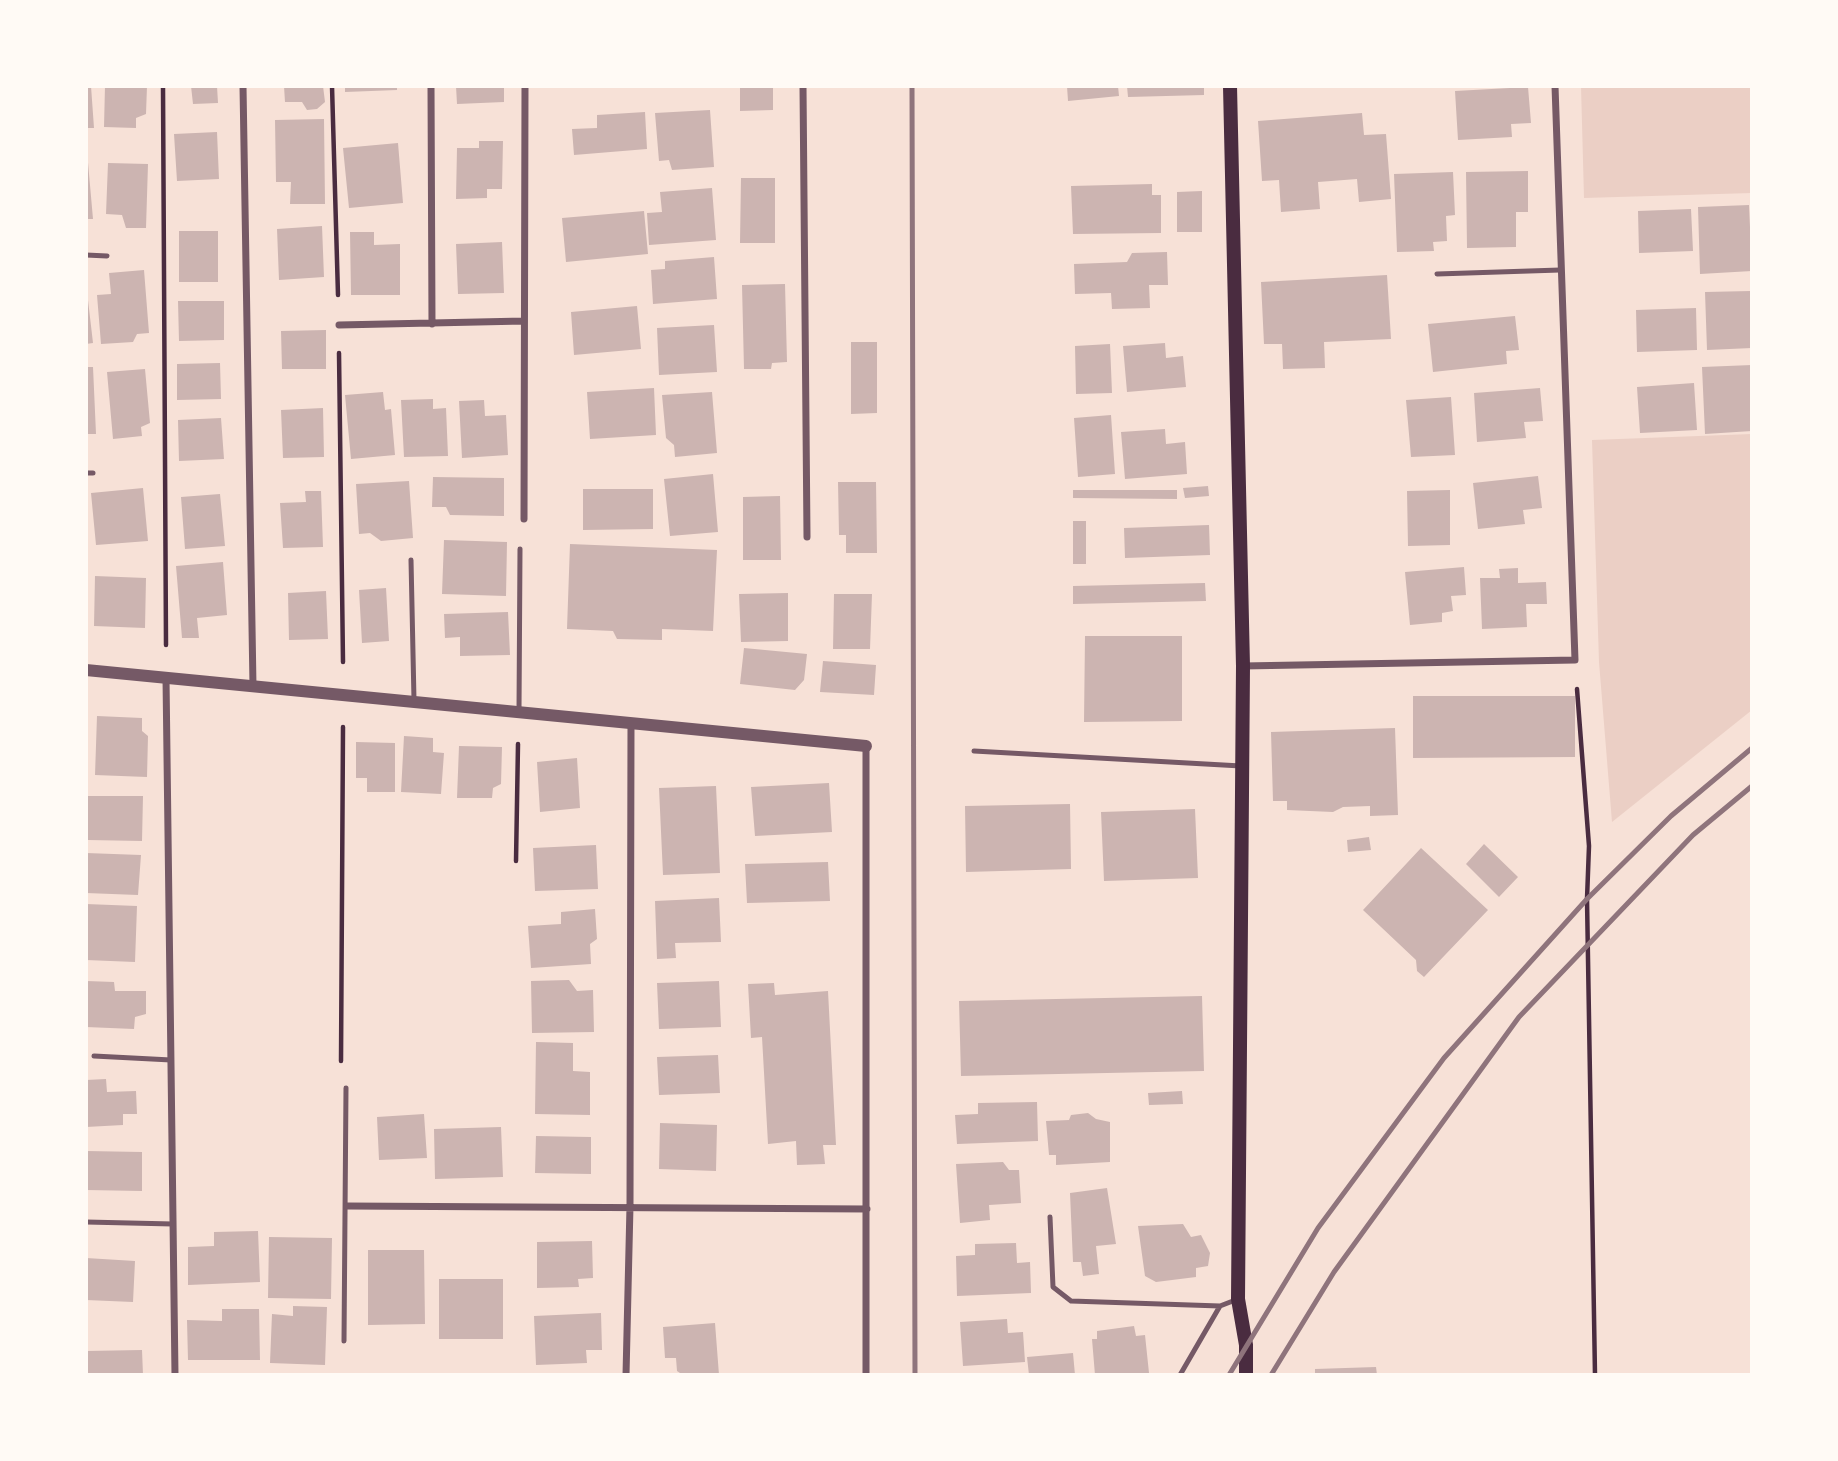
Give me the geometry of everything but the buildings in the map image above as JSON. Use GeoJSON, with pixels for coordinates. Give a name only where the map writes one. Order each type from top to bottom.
{"type":"FeatureCollection","features":[{"type":"Feature","properties":{"kind":"main road"},"geometry":{"type":"LineString","coordinates":[[1230,86],[1243,666],[1238,1299],[1246,1345],[1246,1375]]}},
{"type":"Feature","properties":{"kind":"street"},"geometry":{"type":"LineString","coordinates":[[243,86],[253,686]]}},
{"type":"Feature","properties":{"kind":"street"},"geometry":{"type":"LineString","coordinates":[[431,86],[432,324]]}},
{"type":"Feature","properties":{"kind":"street"},"geometry":{"type":"LineString","coordinates":[[524,519],[525,86]]}},
{"type":"Feature","properties":{"kind":"street"},"geometry":{"type":"LineString","coordinates":[[803,86],[807,537]]}},
{"type":"Feature","properties":{"kind":"street"},"geometry":{"type":"LineString","coordinates":[[1243,666],[1575,660],[1555,86]]}},
{"type":"Feature","properties":{"kind":"street"},"geometry":{"type":"LineString","coordinates":[[339,325],[524,321]]}},
{"type":"Feature","properties":{"kind":"street"},"geometry":{"type":"LineString","coordinates":[[86,670],[866,746],[866,1375]]}},
{"type":"Feature","properties":{"kind":"street"},"geometry":{"type":"LineString","coordinates":[[166,678],[175,1375]]}},
{"type":"Feature","properties":{"kind":"street"},"geometry":{"type":"LineString","coordinates":[[626,1375],[630,1206],[631,723]]}},
{"type":"Feature","properties":{"kind":"street"},"geometry":{"type":"LineString","coordinates":[[347,1206],[867,1209]]}},
{"type":"Feature","properties":{"kind":"lane"},"geometry":{"type":"LineString","coordinates":[[86,255],[107,256]]}},
{"type":"Feature","properties":{"kind":"lane"},"geometry":{"type":"LineString","coordinates":[[1437,274],[1560,270]]}},
{"type":"Feature","properties":{"kind":"lane"},"geometry":{"type":"LineString","coordinates":[[519,712],[520,549]]}},
{"type":"Feature","properties":{"kind":"lane"},"geometry":{"type":"LineString","coordinates":[[411,560],[414,702]]}},
{"type":"Feature","properties":{"kind":"lane"},"geometry":{"type":"LineString","coordinates":[[974,751],[1241,766]]}},
{"type":"Feature","properties":{"kind":"lane"},"geometry":{"type":"LineString","coordinates":[[94,1056],[171,1060]]}},
{"type":"Feature","properties":{"kind":"lane"},"geometry":{"type":"LineString","coordinates":[[344,1341],[346,1088]]}},
{"type":"Feature","properties":{"kind":"lane"},"geometry":{"type":"LineString","coordinates":[[1050,1217],[1052,1287],[1072,1301],[1220,1306],[1238,1299]]}},
{"type":"Feature","properties":{"kind":"lane"},"geometry":{"type":"LineString","coordinates":[[86,1222],[173,1224]]}},
{"type":"Feature","properties":{"kind":"lane"},"geometry":{"type":"LineString","coordinates":[[1180,1375],[1220,1306]]}},
{"type":"Feature","properties":{"kind":"path"},"geometry":{"type":"LineString","coordinates":[[163,86],[166,650]]}},
{"type":"Feature","properties":{"kind":"path"},"geometry":{"type":"LineString","coordinates":[[332,86],[339,325],[343,695],[340,1075],[346,1088]]}},
{"type":"Feature","properties":{"kind":"path"},"geometry":{"type":"LineString","coordinates":[[1575,660],[1589,846],[1587,900],[1595,1375]]}},
{"type":"Feature","properties":{"kind":"path"},"geometry":{"type":"LineString","coordinates":[[516,861],[519,712]]}},
{"type":"Feature","properties":{"kind":"shaded area"},"geometry":{"type":"Polygon","coordinates":[[[1581,86],[1752,86],[1752,193],[1584,198],[1581,86]]]}},
{"type":"Feature","properties":{"kind":"shaded area"},"geometry":{"type":"Polygon","coordinates":[[[1752,434],[1752,710],[1612,822],[1599,662],[1592,440],[1752,434]]]}},
{"type":"Feature","properties":{"kind":"railway"},"geometry":{"type":"LineString","coordinates":[[912,86],[915,1375]]}},
{"type":"Feature","properties":{"kind":"railway"},"geometry":{"type":"LineString","coordinates":[[1229,1375],[1318,1228],[1444,1058],[1587,899],[1671,816],[1752,748]]}},
{"type":"Feature","properties":{"kind":"railway"},"geometry":{"type":"LineString","coordinates":[[1271,1375],[1334,1272],[1519,1017],[1693,835],[1752,786]]}}]}
